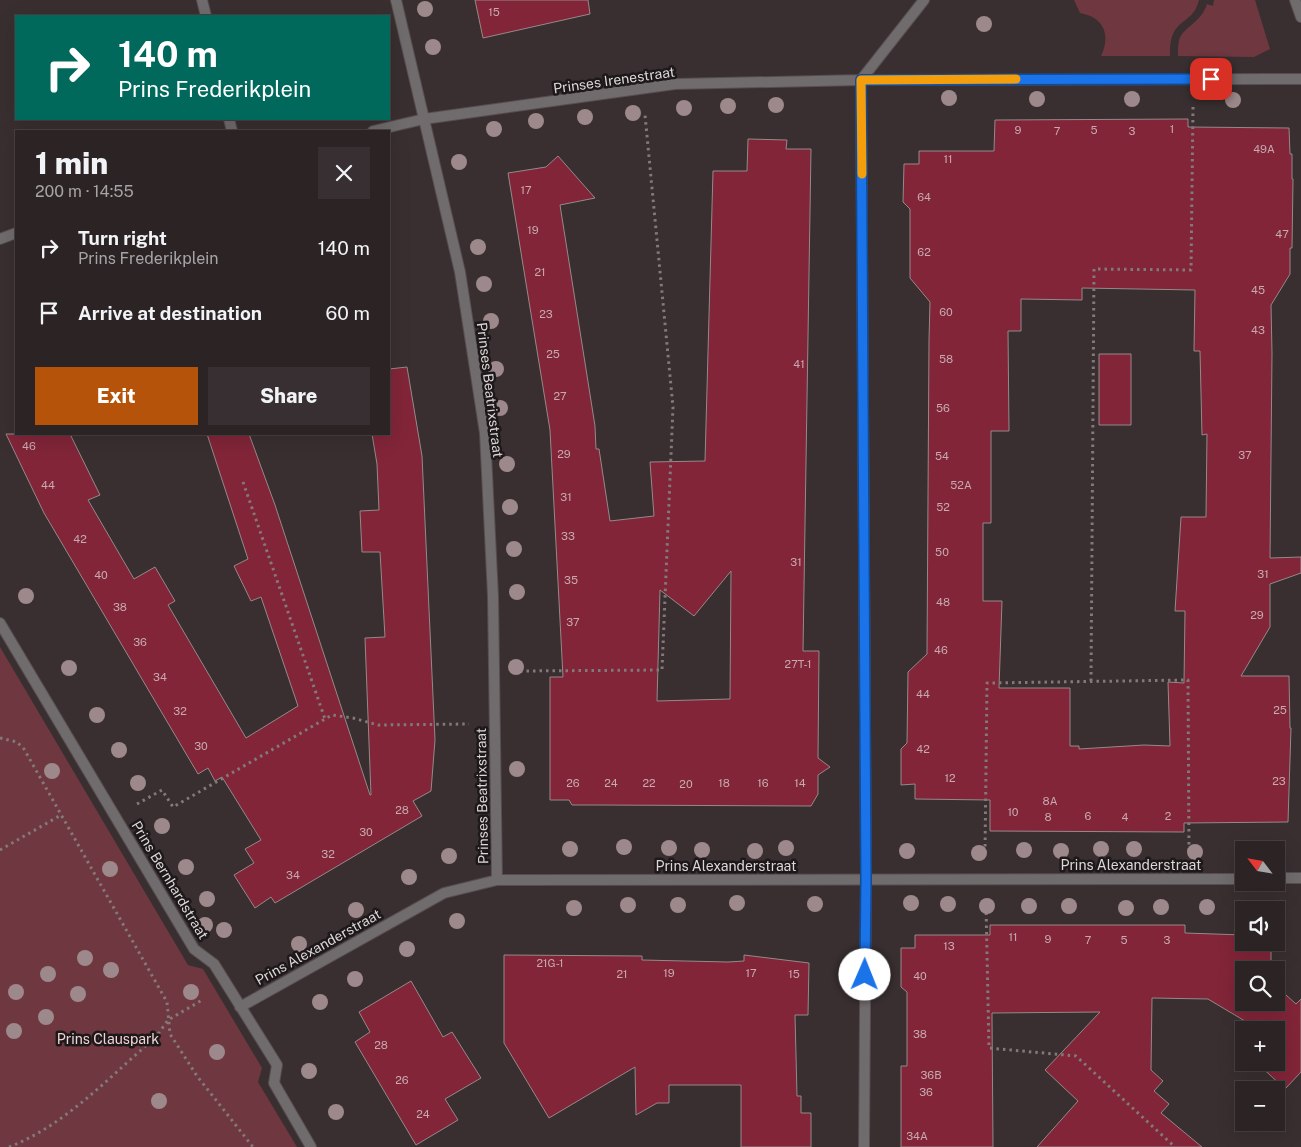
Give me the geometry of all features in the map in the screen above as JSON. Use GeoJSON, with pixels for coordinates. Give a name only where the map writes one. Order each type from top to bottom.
{"type":"FeatureCollection","features":[{"type":"Feature","properties":{"kind":"street"},"geometry":{"type":"LineString","coordinates":[[202,0],[206,15]]}},
{"type":"Feature","properties":{"kind":"street","name":"Prinses Beatrixstraat"},"geometry":{"type":"LineString","coordinates":[[396,0],[460,272],[485,433],[493,596],[497,880]]}},
{"type":"Feature","properties":{"kind":"street"},"geometry":{"type":"LineString","coordinates":[[864,1147],[866,879],[861,80],[924,0]]}},
{"type":"Feature","properties":{"kind":"street"},"geometry":{"type":"LineString","coordinates":[[1295,0],[1301,17]]}},
{"type":"Feature","properties":{"kind":"street","name":"Prinses Irenestraat"},"geometry":{"type":"LineString","coordinates":[[379,130],[424,120],[674,84],[861,80],[1301,79]]}},
{"type":"Feature","properties":{"kind":"street"},"geometry":{"type":"LineString","coordinates":[[0,239],[15,234]]}},
{"type":"Feature","properties":{"kind":"street","name":"Prins Bernhardstraat"},"geometry":{"type":"LineString","coordinates":[[0,623],[194,949],[214,964],[276,1065],[274,1083],[312,1147]]}},
{"type":"Feature","properties":{"kind":"street","name":"Prins Alexanderstraat"},"geometry":{"type":"LineString","coordinates":[[240,1007],[444,893],[497,880],[1235,878]]}},
{"type":"Feature","properties":{"kind":"street"},"geometry":{"type":"LineString","coordinates":[[1285,878],[1301,878]]}},
{"type":"Feature","properties":{"kind":"path"},"geometry":{"type":"LineString","coordinates":[[1090,681],[1094,269],[1191,270],[1193,79]]}},
{"type":"Feature","properties":{"kind":"path"},"geometry":{"type":"LineString","coordinates":[[494,671],[662,670],[672,407],[643,89]]}},
{"type":"Feature","properties":{"kind":"path"},"geometry":{"type":"LineString","coordinates":[[243,482],[324,719]]}},
{"type":"Feature","properties":{"kind":"path"},"geometry":{"type":"LineString","coordinates":[[115,816],[162,790],[173,807],[332,715],[353,718],[378,725],[495,724]]}},
{"type":"Feature","properties":{"kind":"path"},"geometry":{"type":"LineString","coordinates":[[0,738],[17,742],[24,749],[158,984],[167,1002],[170,1034],[181,1054],[253,1147]]}},
{"type":"Feature","properties":{"kind":"path"},"geometry":{"type":"LineString","coordinates":[[0,850],[61,815]]}},
{"type":"Feature","properties":{"kind":"path"},"geometry":{"type":"LineString","coordinates":[[9,1147],[28,1140],[54,1124],[80,1104],[156,1037],[168,1020],[227,985]]}},
{"type":"Feature","properties":{"kind":"green space"},"geometry":{"type":"Polygon","coordinates":[[[1074,0],[1199,0],[1197,7],[1191,15],[1174,32],[1170,56],[1101,56],[1105,41],[1103,28],[1095,18],[1080,13],[1074,0]]]}},
{"type":"Feature","properties":{"kind":"green space"},"geometry":{"type":"Polygon","coordinates":[[[1214,0],[1255,0],[1270,49],[1254,57],[1178,56],[1181,35],[1201,16],[1207,4],[1213,6],[1214,0]]]}},
{"type":"Feature","properties":{"kind":"green space","name":"Prins Clauspark"},"geometry":{"type":"Polygon","coordinates":[[[0,647],[188,965],[203,969],[262,1068],[258,1082],[297,1147],[0,1147],[0,647]]]}},
{"type":"Feature","properties":{"kind":"building"},"geometry":{"type":"Polygon","coordinates":[[[475,0],[588,0],[590,14],[483,38],[475,0]]]}},
{"type":"Feature","properties":{"kind":"building"},"geometry":{"type":"Polygon","coordinates":[[[1188,119],[1188,127],[1289,128],[1293,179],[1290,274],[1271,305],[1270,558],[1301,557],[1301,573],[1270,584],[1270,627],[1241,676],[1289,676],[1291,728],[1288,822],[1184,823],[1184,832],[990,831],[990,800],[915,799],[915,784],[901,785],[901,749],[907,743],[908,672],[927,654],[930,302],[910,278],[910,209],[903,202],[904,164],[919,164],[919,151],[994,151],[995,120],[1188,119]],[[1082,288],[1082,300],[1021,299],[1021,331],[1008,331],[1009,431],[991,431],[991,523],[983,523],[983,601],[1002,601],[999,688],[1070,688],[1070,746],[1079,746],[1079,749],[1144,745],[1170,746],[1168,682],[1184,683],[1185,611],[1175,611],[1181,517],[1206,517],[1207,434],[1202,435],[1200,351],[1194,351],[1195,290],[1082,288]]]}},
{"type":"Feature","properties":{"kind":"building"},"geometry":{"type":"Polygon","coordinates":[[[748,139],[787,140],[786,149],[811,149],[803,651],[819,651],[818,758],[830,767],[818,775],[818,794],[811,806],[572,805],[569,800],[550,800],[550,677],[563,677],[550,430],[508,173],[546,167],[558,156],[595,198],[560,205],[595,426],[596,449],[599,449],[610,521],[654,516],[650,462],[705,461],[713,171],[747,171],[748,139]],[[731,571],[694,616],[660,590],[657,701],[730,699],[731,571]]]}},
{"type":"Feature","properties":{"kind":"building"},"geometry":{"type":"Polygon","coordinates":[[[1099,354],[1131,354],[1131,425],[1099,425],[1099,354]]]}},
{"type":"Feature","properties":{"kind":"building"},"geometry":{"type":"Polygon","coordinates":[[[407,367],[422,456],[435,740],[431,791],[413,801],[422,816],[275,903],[271,897],[255,908],[234,875],[254,863],[245,849],[261,840],[222,777],[215,781],[208,768],[198,774],[44,513],[6,434],[70,435],[100,495],[88,500],[134,579],[155,567],[175,601],[168,605],[246,738],[298,706],[261,597],[251,601],[234,566],[248,559],[207,435],[249,435],[275,505],[371,795],[365,638],[385,637],[380,552],[362,552],[360,511],[379,510],[377,464],[372,435],[390,435],[390,369],[407,367]]]}},
{"type":"Feature","properties":{"kind":"building"},"geometry":{"type":"Polygon","coordinates":[[[990,925],[1185,925],[1185,933],[1235,935],[1235,951],[1271,951],[1271,961],[1235,961],[1235,1011],[1285,1011],[1285,994],[1296,1004],[1301,999],[1301,1072],[1285,1089],[1285,1081],[1276,1081],[1266,1071],[1285,1071],[1285,1021],[1245,1021],[1208,999],[1152,998],[1151,1070],[1163,1081],[1154,1091],[1169,1104],[1161,1113],[1202,1147],[1037,1147],[1078,1101],[1045,1070],[1100,1012],[992,1013],[993,1147],[901,1147],[901,1066],[907,1066],[907,992],[901,987],[901,948],[915,948],[915,935],[990,935],[990,925]]]}},
{"type":"Feature","properties":{"kind":"building"},"geometry":{"type":"Polygon","coordinates":[[[504,955],[642,956],[642,960],[728,962],[744,961],[744,955],[809,963],[808,1015],[795,1015],[797,1096],[801,1096],[801,1113],[811,1113],[811,1147],[741,1147],[741,1085],[669,1085],[669,1103],[657,1103],[636,1115],[635,1067],[549,1118],[504,1043],[504,955]]]}},
{"type":"Feature","properties":{"kind":"building"},"geometry":{"type":"Polygon","coordinates":[[[411,981],[443,1037],[452,1032],[481,1078],[445,1099],[458,1120],[416,1145],[355,1042],[370,1032],[359,1012],[411,981]]]}},
{"type":"Feature","properties":{"kind":"slow traffic"},"geometry":{"type":"LineString","coordinates":[[862,174],[861,80],[1016,79]]}},
{"type":"Feature","properties":{"kind":"route"},"geometry":{"type":"LineString","coordinates":[[865,975],[861,80],[1211,79]]}}]}
